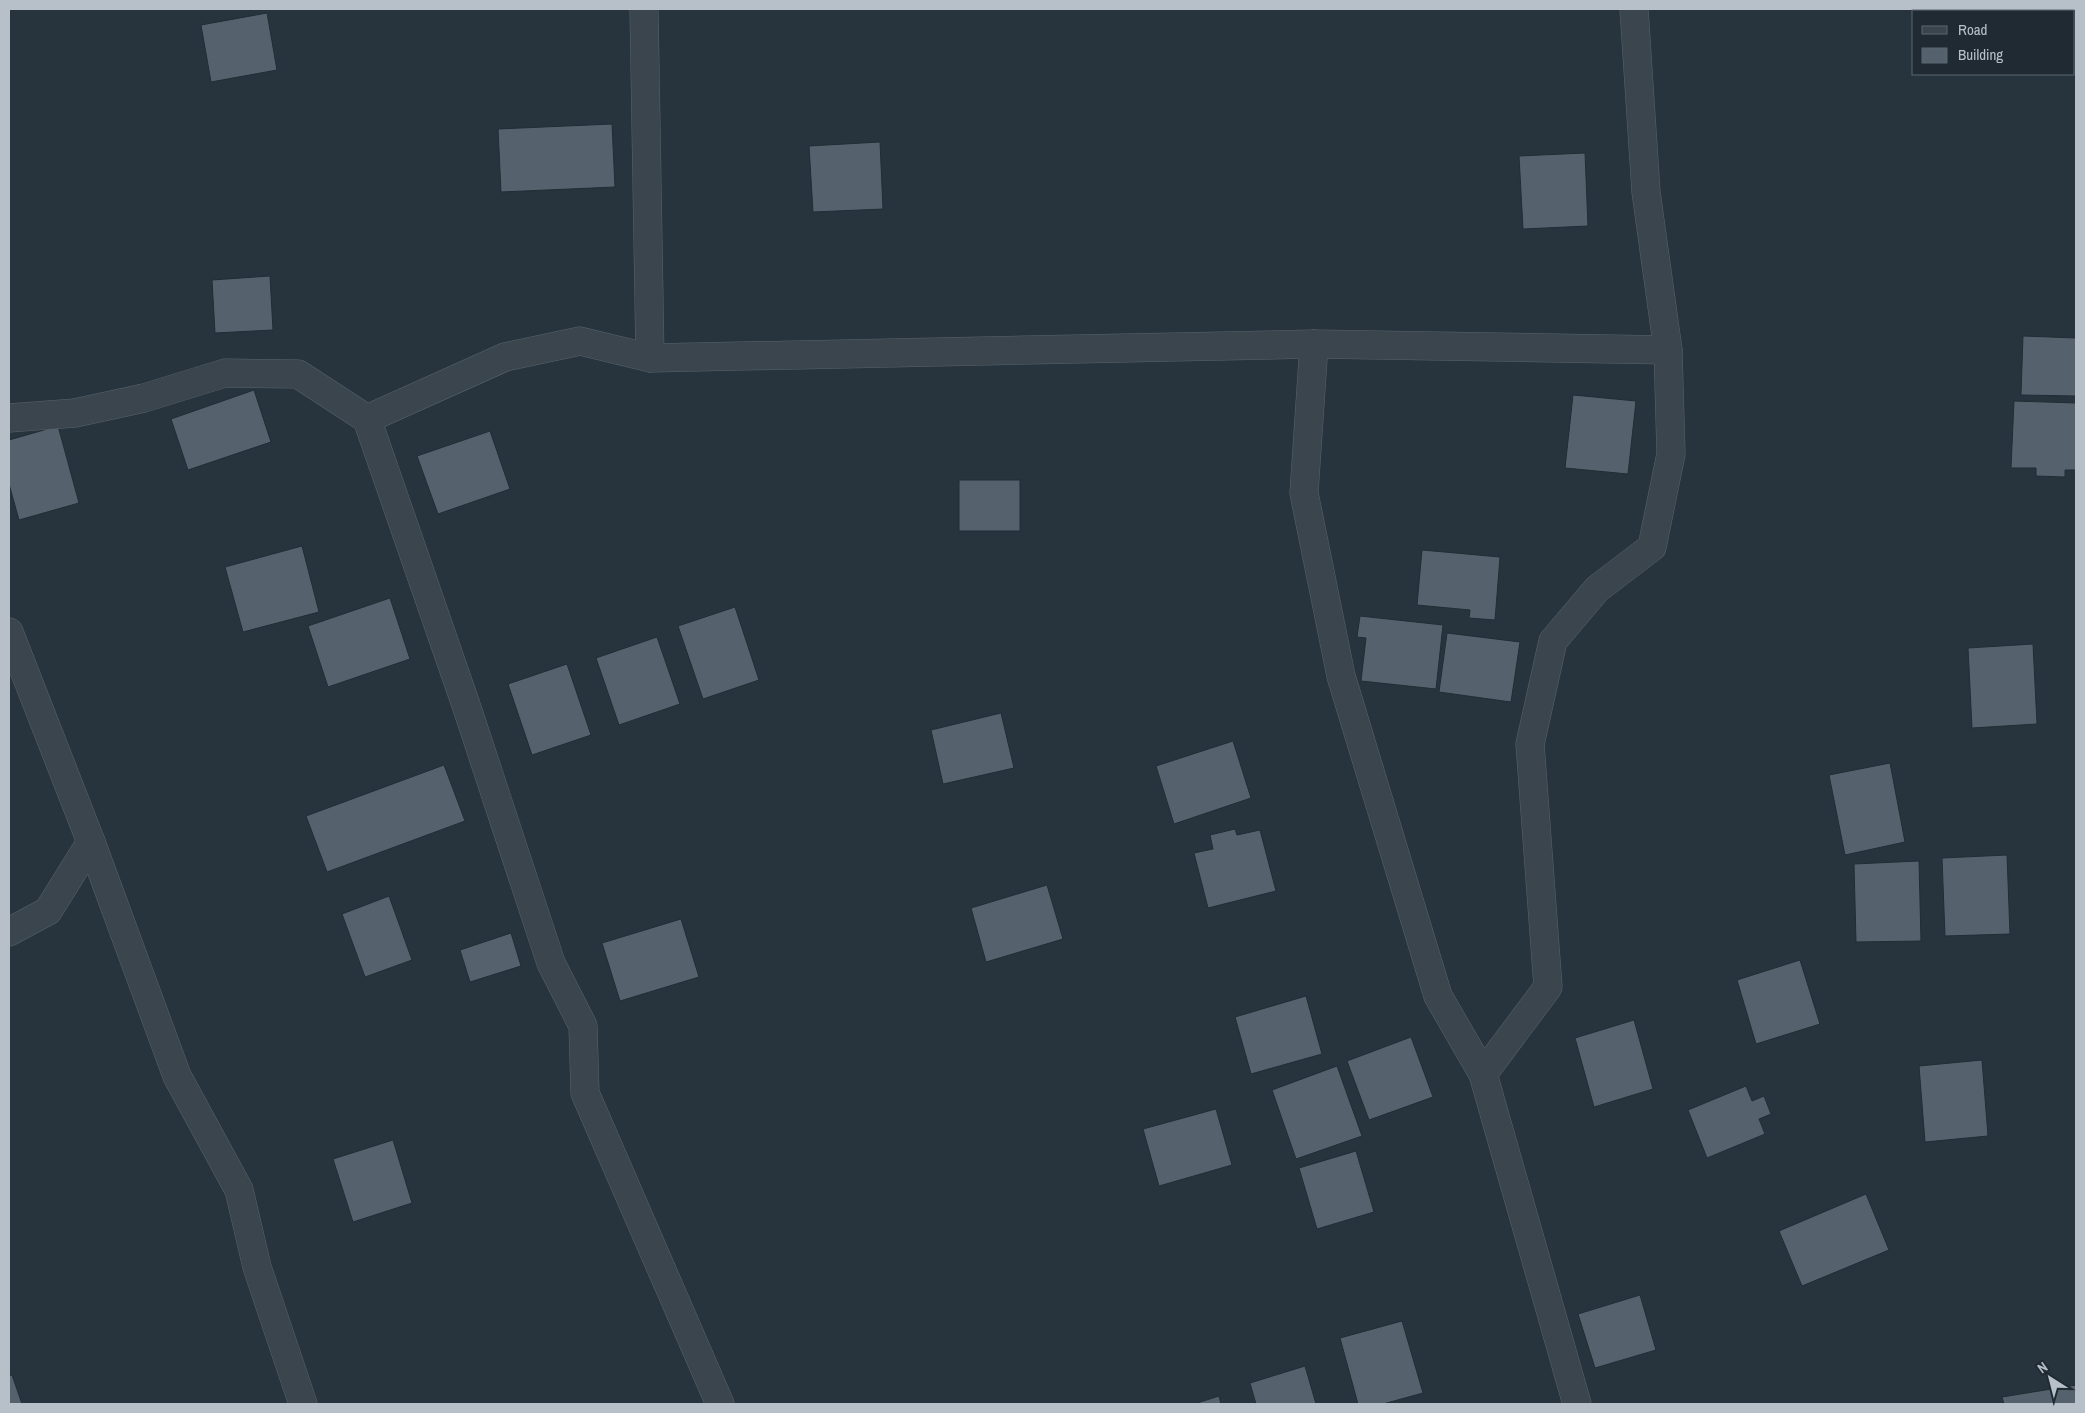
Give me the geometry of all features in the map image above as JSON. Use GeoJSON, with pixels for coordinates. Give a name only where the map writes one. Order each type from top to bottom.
{"type":"FeatureCollection","features":[{"type":"Feature","properties":{"kind":"street"},"geometry":{"type":"LineString","coordinates":[[644,9],[650,358]]}},
{"type":"Feature","properties":{"kind":"street"},"geometry":{"type":"LineString","coordinates":[[1483,1074],[1548,987],[1530,744],[1554,641],[1597,589],[1652,547],[1671,454],[1668,350],[1646,192],[1634,9]]}},
{"type":"Feature","properties":{"kind":"street"},"geometry":{"type":"LineString","coordinates":[[367,419],[505,358],[580,341],[650,358],[1314,344],[1668,350]]}},
{"type":"Feature","properties":{"kind":"street"},"geometry":{"type":"LineString","coordinates":[[1314,344],[1304,493],[1341,676],[1438,996],[1483,1074],[1577,1404]]}},
{"type":"Feature","properties":{"kind":"street"},"geometry":{"type":"LineString","coordinates":[[9,418],[74,414],[144,398],[225,373],[298,374],[367,419],[466,705],[552,963],[583,1026],[585,1093],[720,1404]]}},
{"type":"Feature","properties":{"kind":"street"},"geometry":{"type":"LineString","coordinates":[[9,632],[91,842],[177,1076],[238,1190],[257,1267],[303,1404]]}},
{"type":"Feature","properties":{"kind":"street"},"geometry":{"type":"LineString","coordinates":[[9,932],[48,911],[91,842]]}},
{"type":"Feature","properties":{"kind":"building"},"geometry":{"type":"Polygon","coordinates":[[[267,13],[277,70],[211,82],[201,25],[267,13]]]}},
{"type":"Feature","properties":{"kind":"building"},"geometry":{"type":"Polygon","coordinates":[[[612,124],[615,187],[501,192],[498,129],[612,124]]]}},
{"type":"Feature","properties":{"kind":"building"},"geometry":{"type":"Polygon","coordinates":[[[880,142],[883,209],[813,212],[809,146],[880,142]]]}},
{"type":"Feature","properties":{"kind":"building"},"geometry":{"type":"Polygon","coordinates":[[[1585,153],[1588,226],[1523,229],[1519,156],[1585,153]]]}},
{"type":"Feature","properties":{"kind":"building"},"geometry":{"type":"Polygon","coordinates":[[[270,276],[273,330],[215,333],[212,280],[270,276]]]}},
{"type":"Feature","properties":{"kind":"building"},"geometry":{"type":"Polygon","coordinates":[[[2023,336],[2076,338],[2076,396],[2021,395],[2023,336]]]}},
{"type":"Feature","properties":{"kind":"building"},"geometry":{"type":"Polygon","coordinates":[[[254,390],[271,442],[188,470],[171,419],[254,390]]]}},
{"type":"Feature","properties":{"kind":"building"},"geometry":{"type":"Polygon","coordinates":[[[1573,395],[1636,401],[1628,474],[1565,468],[1573,395]]]}},
{"type":"Feature","properties":{"kind":"building"},"geometry":{"type":"Polygon","coordinates":[[[2014,401],[2076,403],[2076,470],[2065,470],[2065,477],[2036,476],[2036,468],[2011,468],[2014,401]]]}},
{"type":"Feature","properties":{"kind":"building"},"geometry":{"type":"Polygon","coordinates":[[[58,426],[79,503],[19,520],[9,484],[9,440],[58,426]]]}},
{"type":"Feature","properties":{"kind":"building"},"geometry":{"type":"Polygon","coordinates":[[[490,431],[510,489],[438,514],[417,456],[490,431]]]}},
{"type":"Feature","properties":{"kind":"building"},"geometry":{"type":"Polygon","coordinates":[[[959,480],[1020,480],[1020,531],[959,531],[959,480]]]}},
{"type":"Feature","properties":{"kind":"building"},"geometry":{"type":"Polygon","coordinates":[[[302,546],[319,612],[243,632],[225,567],[302,546]]]}},
{"type":"Feature","properties":{"kind":"building"},"geometry":{"type":"Polygon","coordinates":[[[1422,550],[1500,557],[1495,620],[1469,618],[1470,610],[1417,605],[1422,550]]]}},
{"type":"Feature","properties":{"kind":"building"},"geometry":{"type":"Polygon","coordinates":[[[390,598],[410,659],[328,687],[308,626],[390,598]]]}},
{"type":"Feature","properties":{"kind":"building"},"geometry":{"type":"Polygon","coordinates":[[[735,607],[759,680],[703,699],[678,626],[735,607]]]}},
{"type":"Feature","properties":{"kind":"building"},"geometry":{"type":"Polygon","coordinates":[[[1360,616],[1443,625],[1436,689],[1361,681],[1366,638],[1357,637],[1360,616]]]}},
{"type":"Feature","properties":{"kind":"building"},"geometry":{"type":"Polygon","coordinates":[[[1447,633],[1520,642],[1511,702],[1439,692],[1447,633]]]}},
{"type":"Feature","properties":{"kind":"building"},"geometry":{"type":"Polygon","coordinates":[[[657,637],[680,704],[619,725],[596,658],[657,637]]]}},
{"type":"Feature","properties":{"kind":"building"},"geometry":{"type":"Polygon","coordinates":[[[2033,644],[2037,724],[1972,728],[1968,648],[2033,644]]]}},
{"type":"Feature","properties":{"kind":"building"},"geometry":{"type":"Polygon","coordinates":[[[567,664],[591,735],[532,755],[508,684],[567,664]]]}},
{"type":"Feature","properties":{"kind":"building"},"geometry":{"type":"Polygon","coordinates":[[[1001,713],[1014,768],[943,784],[931,730],[1001,713]]]}},
{"type":"Feature","properties":{"kind":"building"},"geometry":{"type":"Polygon","coordinates":[[[1233,741],[1251,798],[1174,824],[1156,766],[1233,741]]]}},
{"type":"Feature","properties":{"kind":"building"},"geometry":{"type":"Polygon","coordinates":[[[1890,763],[1905,842],[1845,855],[1829,775],[1890,763]]]}},
{"type":"Feature","properties":{"kind":"building"},"geometry":{"type":"Polygon","coordinates":[[[444,765],[465,821],[327,872],[306,816],[444,765]]]}},
{"type":"Feature","properties":{"kind":"building"},"geometry":{"type":"Polygon","coordinates":[[[1235,829],[1237,835],[1260,830],[1276,891],[1208,908],[1194,853],[1213,849],[1210,835],[1235,829]]]}},
{"type":"Feature","properties":{"kind":"building"},"geometry":{"type":"Polygon","coordinates":[[[2007,855],[2010,934],[1945,936],[1942,858],[2007,855]]]}},
{"type":"Feature","properties":{"kind":"building"},"geometry":{"type":"Polygon","coordinates":[[[1919,861],[1921,941],[1856,942],[1854,864],[1919,861]]]}},
{"type":"Feature","properties":{"kind":"building"},"geometry":{"type":"Polygon","coordinates":[[[1047,885],[1063,939],[986,962],[971,908],[1047,885]]]}},
{"type":"Feature","properties":{"kind":"building"},"geometry":{"type":"Polygon","coordinates":[[[389,896],[412,960],[365,977],[342,914],[389,896]]]}},
{"type":"Feature","properties":{"kind":"building"},"geometry":{"type":"Polygon","coordinates":[[[681,919],[699,977],[620,1001],[602,943],[681,919]]]}},
{"type":"Feature","properties":{"kind":"building"},"geometry":{"type":"Polygon","coordinates":[[[511,933],[521,966],[470,982],[460,950],[511,933]]]}},
{"type":"Feature","properties":{"kind":"building"},"geometry":{"type":"Polygon","coordinates":[[[1800,960],[1820,1024],[1756,1044],[1737,980],[1800,960]]]}},
{"type":"Feature","properties":{"kind":"building"},"geometry":{"type":"Polygon","coordinates":[[[1306,996],[1322,1054],[1251,1074],[1235,1017],[1306,996]]]}},
{"type":"Feature","properties":{"kind":"building"},"geometry":{"type":"Polygon","coordinates":[[[1634,1020],[1653,1089],[1594,1107],[1575,1038],[1634,1020]]]}},
{"type":"Feature","properties":{"kind":"building"},"geometry":{"type":"Polygon","coordinates":[[[1411,1037],[1433,1097],[1369,1120],[1347,1061],[1411,1037]]]}},
{"type":"Feature","properties":{"kind":"building"},"geometry":{"type":"Polygon","coordinates":[[[1982,1060],[1988,1136],[1925,1142],[1919,1066],[1982,1060]]]}},
{"type":"Feature","properties":{"kind":"building"},"geometry":{"type":"Polygon","coordinates":[[[1337,1066],[1362,1136],[1296,1159],[1272,1090],[1337,1066]]]}},
{"type":"Feature","properties":{"kind":"building"},"geometry":{"type":"Polygon","coordinates":[[[1746,1086],[1752,1101],[1764,1096],[1771,1114],[1759,1119],[1765,1134],[1707,1158],[1688,1110],[1746,1086]]]}},
{"type":"Feature","properties":{"kind":"building"},"geometry":{"type":"Polygon","coordinates":[[[1216,1109],[1232,1165],[1159,1186],[1143,1129],[1216,1109]]]}},
{"type":"Feature","properties":{"kind":"building"},"geometry":{"type":"Polygon","coordinates":[[[393,1140],[412,1203],[353,1222],[333,1159],[393,1140]]]}},
{"type":"Feature","properties":{"kind":"building"},"geometry":{"type":"Polygon","coordinates":[[[1356,1151],[1374,1212],[1317,1229],[1299,1168],[1356,1151]]]}},
{"type":"Feature","properties":{"kind":"building"},"geometry":{"type":"Polygon","coordinates":[[[1866,1194],[1889,1250],[1802,1286],[1779,1231],[1866,1194]]]}},
{"type":"Feature","properties":{"kind":"building"},"geometry":{"type":"Polygon","coordinates":[[[1640,1295],[1656,1350],[1595,1368],[1578,1314],[1640,1295]]]}},
{"type":"Feature","properties":{"kind":"building"},"geometry":{"type":"Polygon","coordinates":[[[1402,1321],[1423,1393],[1383,1404],[1358,1404],[1340,1338],[1402,1321]]]}},
{"type":"Feature","properties":{"kind":"building"},"geometry":{"type":"Polygon","coordinates":[[[1305,1366],[1316,1404],[1256,1404],[1250,1383],[1305,1366]]]}},
{"type":"Feature","properties":{"kind":"building"},"geometry":{"type":"Polygon","coordinates":[[[12,1375],[22,1404],[9,1404],[9,1376],[12,1375]]]}},
{"type":"Feature","properties":{"kind":"building"},"geometry":{"type":"Polygon","coordinates":[[[2076,1385],[2076,1404],[2004,1404],[2002,1397],[2076,1385]]]}},
{"type":"Feature","properties":{"kind":"building"},"geometry":{"type":"Polygon","coordinates":[[[1219,1396],[1221,1404],[1194,1404],[1219,1396]]]}}]}
